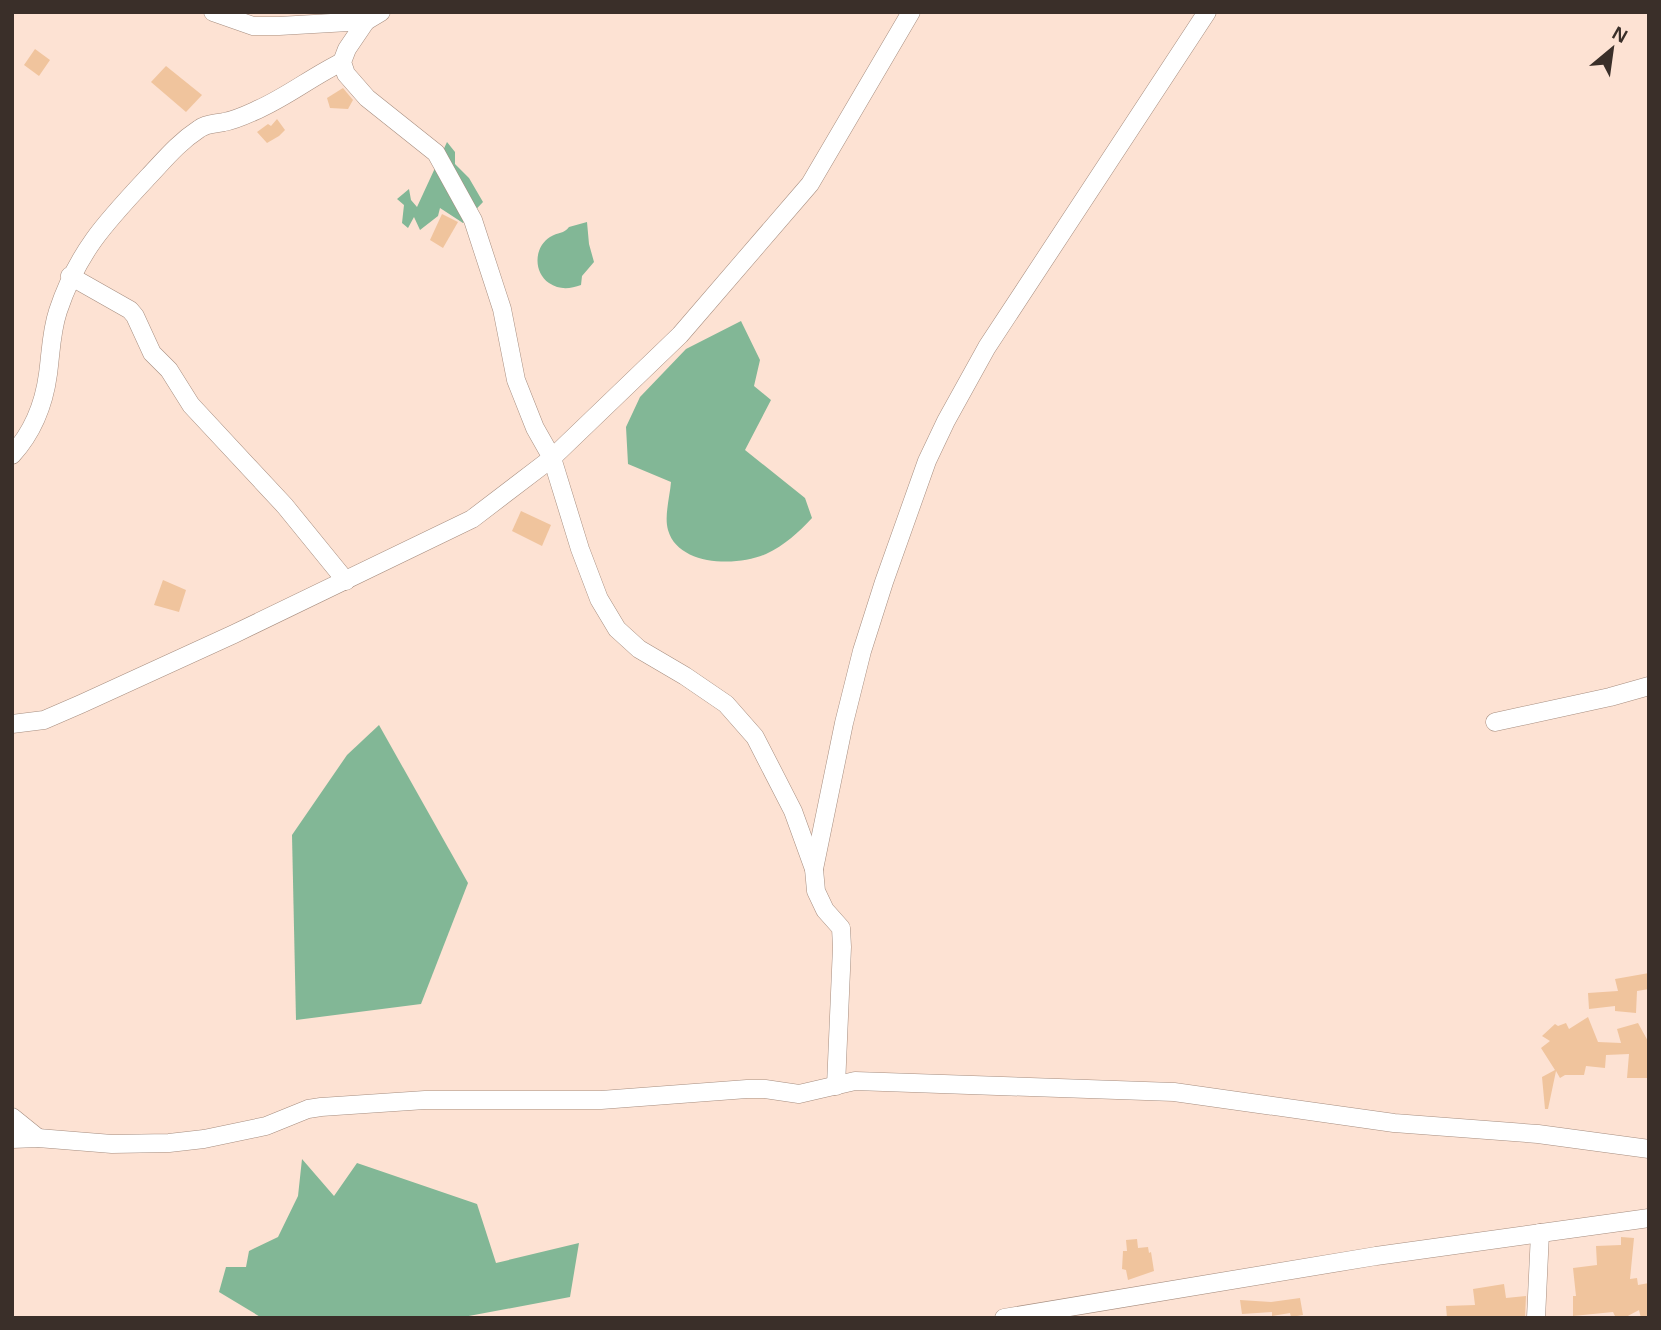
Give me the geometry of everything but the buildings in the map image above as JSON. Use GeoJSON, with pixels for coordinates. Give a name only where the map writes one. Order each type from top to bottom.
{"type":"FeatureCollection","features":[{"type":"Feature","properties":{"kind":"street"},"geometry":{"type":"LineString","coordinates":[[213,12],[253,26],[373,17]]}},
{"type":"Feature","properties":{"kind":"street"},"geometry":{"type":"LineString","coordinates":[[12,724],[44,720],[81,704],[346,581],[472,519],[552,458],[680,335],[810,184],[911,12]]}},
{"type":"Feature","properties":{"kind":"street"},"geometry":{"type":"LineString","coordinates":[[814,869],[862,651],[932,451],[987,347],[1207,12]]}},
{"type":"Feature","properties":{"kind":"street"},"geometry":{"type":"LineString","coordinates":[[373,17],[347,49],[342,62],[346,74],[367,98],[436,153],[473,220],[502,309],[516,380],[535,428],[552,458],[580,549],[599,599],[617,629],[639,649],[726,704],[755,737],[793,811],[814,869],[820,903],[841,928],[836,1086]]}},
{"type":"Feature","properties":{"kind":"street"},"geometry":{"type":"LineString","coordinates":[[12,456],[33,425],[48,376],[50,336],[70,276],[92,240],[180,143],[202,126],[224,122],[275,101],[316,74],[342,62]]}},
{"type":"Feature","properties":{"kind":"street"},"geometry":{"type":"LineString","coordinates":[[70,276],[130,310],[152,353],[169,370],[191,405],[285,506],[346,581]]}},
{"type":"Feature","properties":{"kind":"street"},"geometry":{"type":"LineString","coordinates":[[1494,722],[1649,686]]}},
{"type":"Feature","properties":{"kind":"street"},"geometry":{"type":"LineString","coordinates":[[12,1139],[111,1143],[181,1142],[231,1135],[276,1123],[308,1109],[425,1100],[601,1100],[765,1088],[799,1094],[855,1081],[1174,1092],[1394,1123],[1538,1134],[1649,1149]]}},
{"type":"Feature","properties":{"kind":"street"},"geometry":{"type":"LineString","coordinates":[[12,1116],[38,1138]]}},
{"type":"Feature","properties":{"kind":"street"},"geometry":{"type":"LineString","coordinates":[[1005,1318],[1376,1256],[1649,1218]]}},
{"type":"Feature","properties":{"kind":"street"},"geometry":{"type":"LineString","coordinates":[[1536,1318],[1540,1233]]}},
{"type":"Feature","properties":{"kind":"green space"},"geometry":{"type":"Polygon","coordinates":[[[447,142],[455,152],[455,164],[469,178],[483,202],[463,223],[440,208],[438,216],[420,230],[414,217],[408,228],[402,223],[404,205],[397,199],[409,189],[411,200],[417,207],[447,142]]]}},
{"type":"Feature","properties":{"kind":"green space"},"geometry":{"type":"Polygon","coordinates":[[[587,222],[594,262],[582,276],[581,285],[565,288],[549,283],[540,273],[538,266],[541,247],[553,235],[587,222]]]}},
{"type":"Feature","properties":{"kind":"green space"},"geometry":{"type":"Polygon","coordinates":[[[741,321],[760,360],[754,386],[771,400],[745,450],[805,498],[812,518],[791,538],[766,554],[725,562],[696,557],[683,551],[674,542],[668,530],[667,519],[671,482],[628,464],[626,427],[640,397],[686,349],[741,321]]]}},
{"type":"Feature","properties":{"kind":"green space"},"geometry":{"type":"Polygon","coordinates":[[[379,725],[468,883],[421,1004],[296,1020],[292,835],[347,755],[379,725]]]}},
{"type":"Feature","properties":{"kind":"green space"},"geometry":{"type":"Polygon","coordinates":[[[302,1159],[334,1196],[357,1163],[477,1204],[496,1263],[579,1243],[570,1297],[458,1318],[262,1318],[219,1292],[226,1267],[246,1267],[249,1251],[278,1237],[298,1196],[302,1159]]]}}]}
